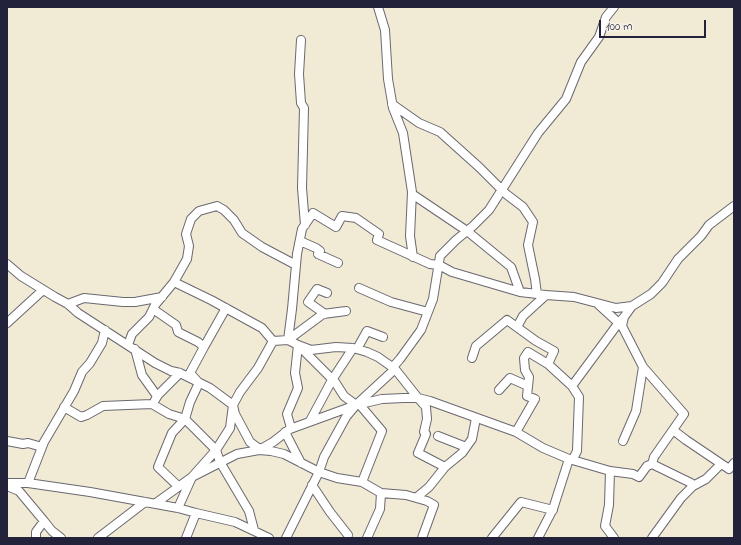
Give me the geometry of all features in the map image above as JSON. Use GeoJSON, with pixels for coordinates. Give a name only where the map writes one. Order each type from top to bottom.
{"type":"FeatureCollection","features":[{"type":"Feature","properties":{"kind":"street"},"geometry":{"type":"LineString","coordinates":[[378,7],[385,30],[388,79],[392,104],[403,133],[412,194],[410,236],[413,256]]}},
{"type":"Feature","properties":{"kind":"street"},"geometry":{"type":"LineString","coordinates":[[286,538],[319,472],[324,457],[346,417],[394,368],[421,330],[433,299],[440,256],[489,210],[538,133],[566,99],[581,62],[599,37],[606,17],[614,7]]}},
{"type":"Feature","properties":{"kind":"street"},"geometry":{"type":"LineString","coordinates":[[301,40],[299,74],[301,103],[304,108],[302,188],[305,225]]}},
{"type":"Feature","properties":{"kind":"street"},"geometry":{"type":"LineString","coordinates":[[392,104],[419,123],[440,132],[502,190],[523,207],[533,222],[528,245],[537,294]]}},
{"type":"Feature","properties":{"kind":"street"},"geometry":{"type":"LineString","coordinates":[[412,194],[467,231],[511,267],[520,292]]}},
{"type":"Feature","properties":{"kind":"street"},"geometry":{"type":"LineString","coordinates":[[157,396],[142,376],[132,347],[132,334],[149,318],[153,309],[174,282],[188,259],[189,246],[186,234],[191,219],[199,211],[217,206],[224,210],[234,220],[242,233],[262,247],[296,265]]}},
{"type":"Feature","properties":{"kind":"street"},"geometry":{"type":"LineString","coordinates":[[288,340],[297,254],[302,229],[313,214],[336,227],[342,216],[356,218],[379,234],[377,240],[430,264],[438,265],[452,272],[520,292],[574,297],[616,308],[632,306],[651,294],[662,284],[678,259],[701,236],[708,225],[732,210]]}},
{"type":"Feature","properties":{"kind":"street"},"geometry":{"type":"LineString","coordinates":[[300,241],[316,248],[320,251],[318,254],[338,263]]}},
{"type":"Feature","properties":{"kind":"street"},"geometry":{"type":"LineString","coordinates":[[7,264],[21,276],[68,304],[78,313],[155,363],[171,371],[180,373],[210,388],[233,405],[250,442],[258,448],[284,454],[319,472],[337,478],[362,482],[381,493],[417,497],[434,505],[422,538]]}},
{"type":"Feature","properties":{"kind":"street"},"geometry":{"type":"LineString","coordinates":[[174,282],[262,328],[273,341]]}},
{"type":"Feature","properties":{"kind":"street"},"geometry":{"type":"LineString","coordinates":[[359,288],[391,302],[428,312]]}},
{"type":"Feature","properties":{"kind":"street"},"geometry":{"type":"LineString","coordinates":[[325,314],[308,302],[317,289],[327,293]]}},
{"type":"Feature","properties":{"kind":"street"},"geometry":{"type":"LineString","coordinates":[[7,323],[43,290]]}},
{"type":"Feature","properties":{"kind":"street"},"geometry":{"type":"LineString","coordinates":[[517,327],[523,316],[546,295]]}},
{"type":"Feature","properties":{"kind":"street"},"geometry":{"type":"LineString","coordinates":[[68,304],[84,298],[135,302],[162,297]]}},
{"type":"Feature","properties":{"kind":"street"},"geometry":{"type":"LineString","coordinates":[[597,303],[622,322],[643,367],[684,414],[654,457],[652,464]]}},
{"type":"Feature","properties":{"kind":"street"},"geometry":{"type":"LineString","coordinates":[[572,386],[622,322],[632,306]]}},
{"type":"Feature","properties":{"kind":"street"},"geometry":{"type":"LineString","coordinates":[[199,383],[190,373],[226,308]]}},
{"type":"Feature","properties":{"kind":"street"},"geometry":{"type":"LineString","coordinates":[[153,309],[176,325],[178,332],[198,342],[204,347]]}},
{"type":"Feature","properties":{"kind":"street"},"geometry":{"type":"LineString","coordinates":[[288,340],[325,314],[346,311]]}},
{"type":"Feature","properties":{"kind":"street"},"geometry":{"type":"LineString","coordinates":[[472,358],[476,346],[507,320],[536,341],[554,351],[548,364]]}},
{"type":"Feature","properties":{"kind":"street"},"geometry":{"type":"LineString","coordinates":[[28,483],[42,447],[74,392],[82,372],[90,363],[102,344],[105,330]]}},
{"type":"Feature","properties":{"kind":"street"},"geometry":{"type":"LineString","coordinates":[[310,421],[332,380],[367,331],[383,337]]}},
{"type":"Feature","properties":{"kind":"street"},"geometry":{"type":"LineString","coordinates":[[273,341],[288,340],[311,350],[336,347],[355,349],[378,357],[394,368],[426,407],[427,418],[424,432],[426,434],[418,453],[445,467]]}},
{"type":"Feature","properties":{"kind":"street"},"geometry":{"type":"LineString","coordinates":[[178,508],[192,477],[216,450],[230,428],[233,405],[240,392],[258,368],[273,341]]}},
{"type":"Feature","properties":{"kind":"street"},"geometry":{"type":"LineString","coordinates":[[516,432],[535,399],[527,396],[529,377],[525,370],[524,358],[536,341]]}},
{"type":"Feature","properties":{"kind":"street"},"geometry":{"type":"LineString","coordinates":[[298,345],[332,380],[344,396],[358,405],[382,431],[362,482]]}},
{"type":"Feature","properties":{"kind":"street"},"geometry":{"type":"LineString","coordinates":[[298,345],[295,373],[298,388],[287,414],[288,430],[301,463]]}},
{"type":"Feature","properties":{"kind":"street"},"geometry":{"type":"LineString","coordinates":[[528,352],[548,364],[557,374],[572,386],[579,397],[577,451],[571,459],[553,510],[538,538]]}},
{"type":"Feature","properties":{"kind":"street"},"geometry":{"type":"LineString","coordinates":[[623,441],[636,411],[643,367]]}},
{"type":"Feature","properties":{"kind":"street"},"geometry":{"type":"LineString","coordinates":[[152,404],[157,396],[180,373]]}},
{"type":"Feature","properties":{"kind":"street"},"geometry":{"type":"LineString","coordinates":[[499,390],[510,378],[528,386]]}},
{"type":"Feature","properties":{"kind":"street"},"geometry":{"type":"LineString","coordinates":[[178,486],[158,467],[172,433],[185,419],[190,402],[199,383]]}},
{"type":"Feature","properties":{"kind":"street"},"geometry":{"type":"LineString","coordinates":[[156,503],[192,477],[237,454],[260,449],[273,442],[288,430],[358,405],[382,399],[404,398],[418,398],[430,401],[516,432],[543,448],[571,459],[610,471],[633,474],[638,477],[646,466],[652,464],[691,483],[693,486]]}},
{"type":"Feature","properties":{"kind":"street"},"geometry":{"type":"LineString","coordinates":[[64,407],[81,417],[103,406],[152,404],[169,414],[185,419],[216,450],[220,462],[249,511],[254,530]]}},
{"type":"Feature","properties":{"kind":"street"},"geometry":{"type":"LineString","coordinates":[[417,497],[429,486],[445,467],[462,453],[472,439],[476,418]]}},
{"type":"Feature","properties":{"kind":"street"},"geometry":{"type":"LineString","coordinates":[[673,430],[729,469],[734,463]]}},
{"type":"Feature","properties":{"kind":"street"},"geometry":{"type":"LineString","coordinates":[[438,436],[466,447]]}},
{"type":"Feature","properties":{"kind":"street"},"geometry":{"type":"LineString","coordinates":[[7,441],[23,444],[28,443],[42,447]]}},
{"type":"Feature","properties":{"kind":"street"},"geometry":{"type":"LineString","coordinates":[[652,538],[681,498],[693,486],[706,479],[720,463]]}},
{"type":"Feature","properties":{"kind":"street"},"geometry":{"type":"LineString","coordinates":[[610,471],[609,505],[605,526],[614,538]]}},
{"type":"Feature","properties":{"kind":"street"},"geometry":{"type":"LineString","coordinates":[[7,484],[28,483],[156,503],[235,522],[266,537]]}},
{"type":"Feature","properties":{"kind":"street"},"geometry":{"type":"LineString","coordinates":[[7,484],[19,491],[52,531],[62,538]]}},
{"type":"Feature","properties":{"kind":"street"},"geometry":{"type":"LineString","coordinates":[[312,485],[348,535]]}},
{"type":"Feature","properties":{"kind":"street"},"geometry":{"type":"LineString","coordinates":[[367,538],[380,509],[381,493]]}},
{"type":"Feature","properties":{"kind":"street"},"geometry":{"type":"LineString","coordinates":[[98,538],[145,502]]}},
{"type":"Feature","properties":{"kind":"street"},"geometry":{"type":"LineString","coordinates":[[492,538],[521,502],[553,510]]}},
{"type":"Feature","properties":{"kind":"street"},"geometry":{"type":"LineString","coordinates":[[186,538],[196,513]]}},
{"type":"Feature","properties":{"kind":"street"},"geometry":{"type":"LineString","coordinates":[[36,538],[36,532],[44,521]]}}]}
